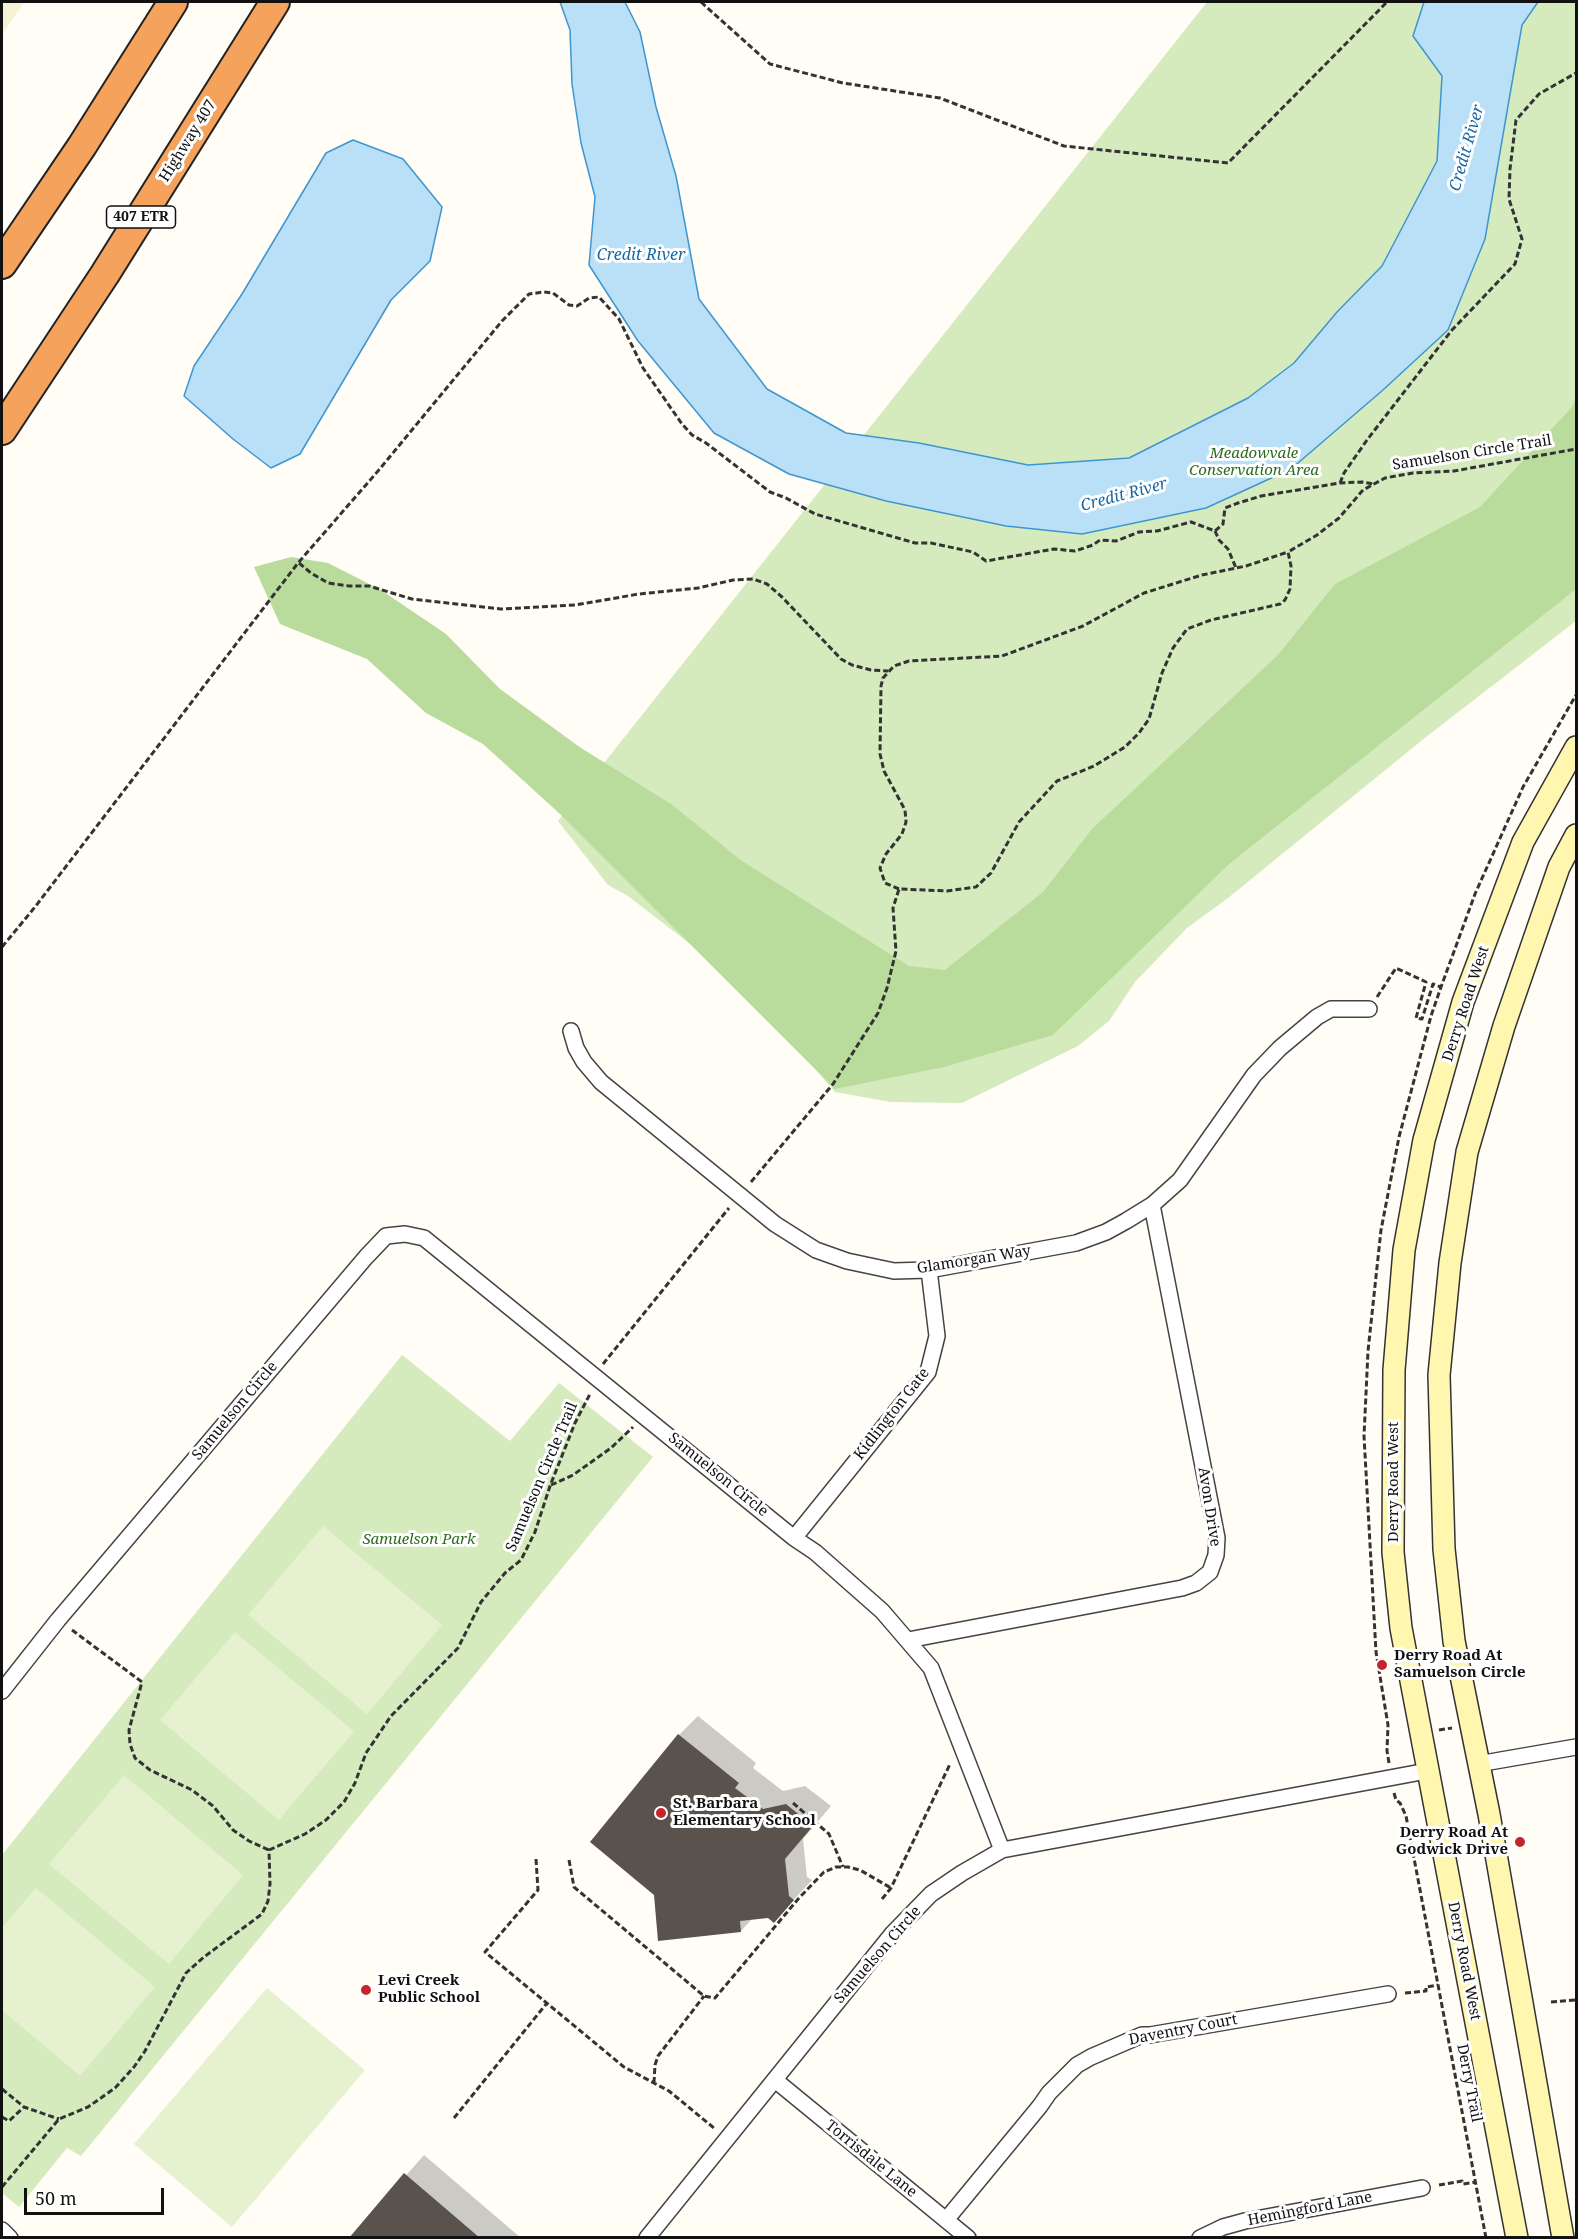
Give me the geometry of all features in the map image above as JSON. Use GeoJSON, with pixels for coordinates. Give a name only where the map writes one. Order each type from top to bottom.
{"type":"FeatureCollection","features":[{"type":"Feature","properties":{"kind":"highway"},"geometry":{"type":"LineString","coordinates":[[2,264],[82,146],[173,2]]}},
{"type":"Feature","properties":{"kind":"highway","name":"Highway 407"},"geometry":{"type":"LineString","coordinates":[[2,430],[105,274],[275,2]]}},
{"type":"Feature","properties":{"kind":"main road","name":"Derry Road West"},"geometry":{"type":"LineString","coordinates":[[1517,2238],[1401,1628],[1394,1552],[1394,1370],[1404,1250],[1424,1140],[1463,1002],[1523,842],[1576,747]]}},
{"type":"Feature","properties":{"kind":"main road"},"geometry":{"type":"LineString","coordinates":[[1563,2238],[1489,1814],[1454,1641],[1443,1549],[1439,1375],[1450,1263],[1467,1152],[1501,1038],[1559,867],[1576,835]]}},
{"type":"Feature","properties":{"kind":"street","name":"Glamorgan Way"},"geometry":{"type":"LineString","coordinates":[[571,1031],[576,1048],[584,1062],[601,1082],[775,1224],[816,1250],[847,1262],[894,1271],[929,1270],[1076,1243],[1107,1232],[1152,1205],[1180,1180],[1254,1075],[1280,1047],[1317,1017],[1331,1009],[1369,1009]]}},
{"type":"Feature","properties":{"kind":"street","name":"Avon Drive"},"geometry":{"type":"LineString","coordinates":[[908,1640],[1182,1588],[1196,1583],[1210,1572],[1216,1555],[1217,1539],[1152,1205]]}},
{"type":"Feature","properties":{"kind":"street","name":"Samuelson Circle"},"geometry":{"type":"LineString","coordinates":[[2,1691],[58,1620],[386,1236],[405,1234],[424,1238],[794,1538],[815,1552],[882,1611],[931,1668],[1002,1850],[931,1894],[893,1933],[647,2238]]}},
{"type":"Feature","properties":{"kind":"street","name":"Kidlington Gate"},"geometry":{"type":"LineString","coordinates":[[794,1538],[928,1372],[937,1336],[929,1270]]}},
{"type":"Feature","properties":{"kind":"street"},"geometry":{"type":"LineString","coordinates":[[1479,1764],[1576,1747]]}},
{"type":"Feature","properties":{"kind":"street"},"geometry":{"type":"LineString","coordinates":[[1002,1850],[1428,1771]]}},
{"type":"Feature","properties":{"kind":"street","name":"Daventry Court"},"geometry":{"type":"LineString","coordinates":[[946,2220],[1049,2092],[1077,2065],[1091,2057],[1142,2035],[1388,1994]]}},
{"type":"Feature","properties":{"kind":"street","name":"Torrisdale Lane"},"geometry":{"type":"LineString","coordinates":[[775,2080],[968,2238]]}},
{"type":"Feature","properties":{"kind":"street","name":"Hemingford Lane"},"geometry":{"type":"LineString","coordinates":[[1200,2238],[1223,2227],[1245,2221],[1422,2188]]}},
{"type":"Feature","properties":{"kind":"street"},"geometry":{"type":"LineString","coordinates":[[2,2230],[10,2238]]}},
{"type":"Feature","properties":{"kind":"path"},"geometry":{"type":"LineString","coordinates":[[701,2],[770,64],[843,83],[940,98],[1064,146],[1228,163],[1387,2]]}},
{"type":"Feature","properties":{"kind":"path"},"geometry":{"type":"LineString","coordinates":[[1340,483],[1344,473],[1367,440],[1452,330],[1515,264],[1522,239],[1509,199],[1516,120],[1539,94],[1576,73]]}},
{"type":"Feature","properties":{"kind":"path"},"geometry":{"type":"LineString","coordinates":[[2,947],[298,563],[378,471],[502,321],[530,294],[553,293],[569,305],[577,306],[589,298],[599,297],[619,319],[643,368],[692,435],[706,442],[770,492],[816,514],[915,543],[931,543],[973,552],[987,561],[1054,549],[1075,551],[1100,540],[1116,541],[1139,532],[1157,531],[1191,522],[1215,531],[1219,540],[1228,549],[1236,568]]}},
{"type":"Feature","properties":{"kind":"path","name":"Samuelson Circle Trail"},"geometry":{"type":"LineString","coordinates":[[888,671],[894,666],[909,661],[1002,656],[1083,626],[1144,594],[1202,574],[1236,568],[1288,552],[1317,535],[1339,518],[1363,490],[1385,478],[1413,473],[1454,471],[1576,449]]}},
{"type":"Feature","properties":{"kind":"path"},"geometry":{"type":"LineString","coordinates":[[1215,531],[1223,524],[1225,508],[1238,502],[1340,483],[1374,484]]}},
{"type":"Feature","properties":{"kind":"path"},"geometry":{"type":"LineString","coordinates":[[298,563],[328,583],[369,586],[412,599],[501,609],[575,605],[639,594],[698,588],[733,580],[753,579],[766,584],[782,597],[841,659],[852,665],[871,670],[888,671],[881,686],[880,754],[884,771],[905,810],[906,822],[902,834],[886,854],[880,868],[885,883],[899,890],[947,891],[976,887],[992,873],[1019,822],[1057,781],[1094,766],[1125,747],[1139,733],[1149,719],[1162,673],[1173,648],[1187,629],[1211,620],[1275,607],[1285,600],[1290,589],[1291,566],[1288,552]]}},
{"type":"Feature","properties":{"kind":"path"},"geometry":{"type":"LineString","coordinates":[[746,1187],[833,1084],[878,1013],[896,951],[893,908],[899,890]]}},
{"type":"Feature","properties":{"kind":"path"},"geometry":{"type":"LineString","coordinates":[[1369,1009],[1396,968],[1426,982],[1416,1018],[1422,1019],[1433,984],[1441,987]]}},
{"type":"Feature","properties":{"kind":"path"},"geometry":{"type":"LineString","coordinates":[[602,1365],[732,1205]]}},
{"type":"Feature","properties":{"kind":"path","name":"Samuelson Circle Trail"},"geometry":{"type":"LineString","coordinates":[[269,1850],[305,1834],[326,1821],[344,1802],[355,1783],[366,1753],[391,1716],[458,1648],[481,1602],[505,1573],[521,1560],[535,1532],[575,1423],[593,1388]]}},
{"type":"Feature","properties":{"kind":"path"},"geometry":{"type":"LineString","coordinates":[[550,1486],[573,1475],[611,1448],[644,1415]]}},
{"type":"Feature","properties":{"kind":"path"},"geometry":{"type":"LineString","coordinates":[[2,2187],[59,2119],[88,2107],[116,2088],[145,2051],[186,1973],[262,1914],[268,1901],[270,1884],[269,1850],[232,1830],[213,1806],[192,1790],[150,1770],[135,1758],[130,1744],[129,1730],[142,1682],[58,1620]]}},
{"type":"Feature","properties":{"kind":"path"},"geometry":{"type":"LineString","coordinates":[[1438,1730],[1452,1728]]}},
{"type":"Feature","properties":{"kind":"path"},"geometry":{"type":"LineString","coordinates":[[882,1899],[891,1888],[945,1773],[961,1745]]}},
{"type":"Feature","properties":{"kind":"path","name":"Derry Trail"},"geometry":{"type":"LineString","coordinates":[[1395,1795],[1406,1816],[1486,2238]]}},
{"type":"Feature","properties":{"kind":"path"},"geometry":{"type":"LineString","coordinates":[[793,1803],[829,1834],[843,1867]]}},
{"type":"Feature","properties":{"kind":"path"},"geometry":{"type":"LineString","coordinates":[[536,1859],[538,1890],[485,1952],[624,2067],[669,2091],[727,2139]]}},
{"type":"Feature","properties":{"kind":"path"},"geometry":{"type":"LineString","coordinates":[[569,1860],[574,1887],[704,1996],[715,1998],[799,1898],[824,1872],[843,1867],[860,1870],[891,1888]]}},
{"type":"Feature","properties":{"kind":"path"},"geometry":{"type":"LineString","coordinates":[[1388,1994],[1426,1991],[1426,1987],[1438,1985]]}},
{"type":"Feature","properties":{"kind":"path"},"geometry":{"type":"LineString","coordinates":[[654,2083],[658,2056],[704,1996]]}},
{"type":"Feature","properties":{"kind":"path"},"geometry":{"type":"LineString","coordinates":[[1551,2002],[1576,2000]]}},
{"type":"Feature","properties":{"kind":"path"},"geometry":{"type":"LineString","coordinates":[[454,2118],[547,2003]]}},
{"type":"Feature","properties":{"kind":"path"},"geometry":{"type":"LineString","coordinates":[[2,2089],[24,2107],[59,2119]]}},
{"type":"Feature","properties":{"kind":"path"},"geometry":{"type":"LineString","coordinates":[[2,2117],[9,2121],[24,2107]]}},
{"type":"Feature","properties":{"kind":"path"},"geometry":{"type":"LineString","coordinates":[[1422,2188],[1462,2181],[1463,2184],[1476,2182]]}},
{"type":"Feature","properties":{"kind":"shaded area"},"geometry":{"type":"Polygon","coordinates":[[[2,2],[24,2],[2,35],[2,2]]]}},
{"type":"Feature","properties":{"kind":"green space","name":"Meadowvale Conservation Area"},"geometry":{"type":"Polygon","coordinates":[[[1207,2],[1576,2],[1576,621],[1426,737],[1228,898],[1187,928],[1135,982],[1109,1021],[1078,1046],[962,1103],[891,1102],[835,1092],[742,984],[628,896],[608,885],[558,821],[1207,2]]]}},
{"type":"Feature","properties":{"kind":"green space"},"geometry":{"type":"Polygon","coordinates":[[[1576,397],[1576,589],[1229,864],[1053,1035],[944,1067],[835,1089],[559,813],[483,744],[426,713],[367,659],[280,624],[254,567],[291,557],[328,563],[381,590],[446,634],[500,689],[581,748],[671,804],[742,861],[909,966],[945,970],[1043,892],[1092,829],[1278,655],[1335,584],[1480,507],[1572,407],[1576,397]]]}},
{"type":"Feature","properties":{"kind":"green space","name":"Samuelson Park"},"geometry":{"type":"Polygon","coordinates":[[[402,1355],[510,1441],[559,1383],[653,1457],[81,2156],[67,2148],[19,2207],[2,2193],[2,1855],[402,1355]]]}},
{"type":"Feature","properties":{"kind":"green space"},"geometry":{"type":"Polygon","coordinates":[[[323,1526],[442,1625],[367,1714],[248,1615],[323,1526]]]}},
{"type":"Feature","properties":{"kind":"green space"},"geometry":{"type":"Polygon","coordinates":[[[235,1632],[354,1731],[279,1820],[160,1720],[235,1632]]]}},
{"type":"Feature","properties":{"kind":"green space"},"geometry":{"type":"Polygon","coordinates":[[[124,1775],[243,1875],[169,1964],[49,1864],[124,1775]]]}},
{"type":"Feature","properties":{"kind":"green space"},"geometry":{"type":"Polygon","coordinates":[[[36,1888],[155,1987],[80,2076],[2,2010],[2,1928],[36,1888]]]}},
{"type":"Feature","properties":{"kind":"green space"},"geometry":{"type":"Polygon","coordinates":[[[267,1988],[365,2070],[232,2227],[134,2144],[267,1988]]]}},
{"type":"Feature","properties":{"kind":"water","name":"Credit River"},"geometry":{"type":"Polygon","coordinates":[[[560,2],[625,2],[640,32],[656,107],[676,176],[699,299],[767,389],[846,433],[919,443],[1028,465],[1129,458],[1248,398],[1294,363],[1337,312],[1382,266],[1437,161],[1442,76],[1413,36],[1424,2],[1538,2],[1522,25],[1485,239],[1448,330],[1383,390],[1291,469],[1206,508],[1082,534],[1006,526],[886,501],[789,474],[714,433],[638,341],[589,265],[595,197],[581,143],[572,84],[570,30],[560,2]]]}},
{"type":"Feature","properties":{"kind":"water"},"geometry":{"type":"Polygon","coordinates":[[[353,140],[403,159],[442,207],[430,261],[391,300],[300,454],[271,468],[233,439],[184,396],[194,366],[242,294],[326,153],[353,140]]]}},
{"type":"Feature","properties":{"kind":"building"},"geometry":{"type":"Polygon","coordinates":[[[678,1734],[739,1783],[735,1788],[763,1809],[786,1804],[813,1826],[785,1859],[789,1896],[794,1900],[774,1923],[768,1918],[740,1921],[741,1932],[658,1941],[654,1895],[590,1842],[678,1734]]]}},
{"type":"Feature","properties":{"kind":"building"},"geometry":{"type":"Polygon","coordinates":[[[404,2173],[480,2238],[349,2238],[404,2173]]]}},
{"type":"Feature","properties":{"kind":"place","name":"Derry Road At Samuelson Circle"},"geometry":{"type":"Point","coordinates":[1382,1665]}},
{"type":"Feature","properties":{"kind":"place","name":"St. Barbara Elementary School"},"geometry":{"type":"Point","coordinates":[661,1813]}},
{"type":"Feature","properties":{"kind":"place","name":"Derry Road At Godwick Drive"},"geometry":{"type":"Point","coordinates":[1520,1842]}},
{"type":"Feature","properties":{"kind":"place","name":"Levi Creek Public School"},"geometry":{"type":"Point","coordinates":[366,1990]}}]}
